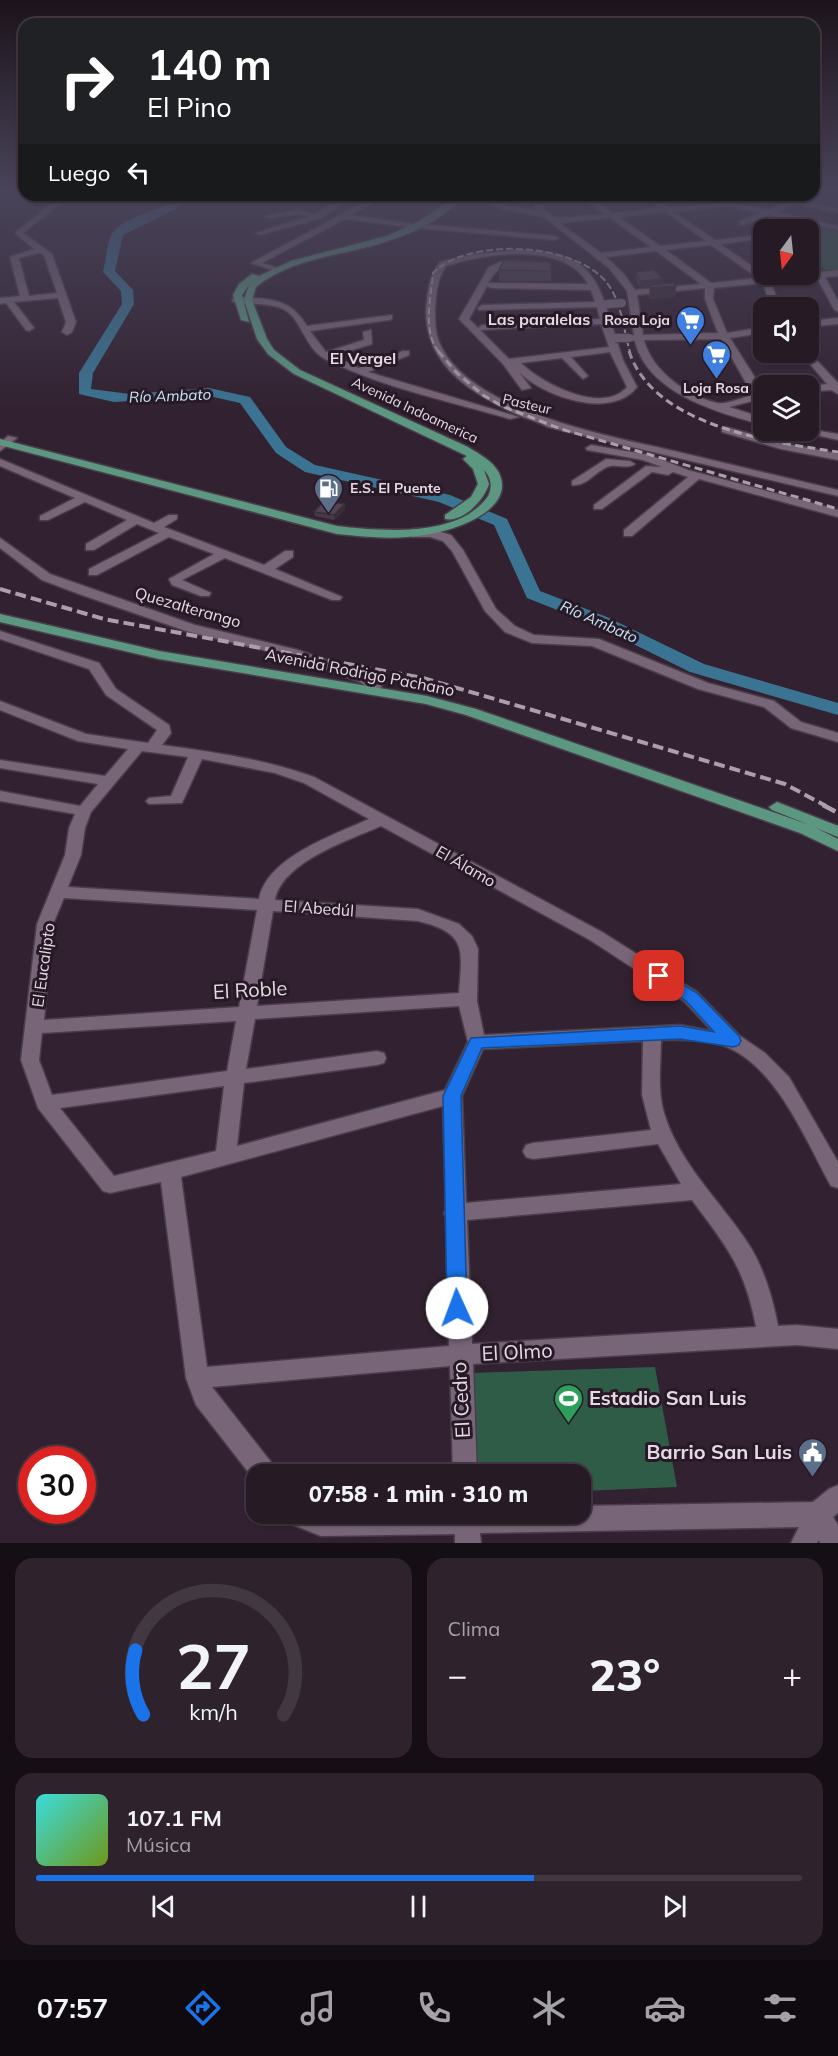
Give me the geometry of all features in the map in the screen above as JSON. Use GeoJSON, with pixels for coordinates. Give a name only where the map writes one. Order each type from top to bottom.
{"type":"FeatureCollection","features":[{"type":"Feature","properties":{"kind":"main road"},"geometry":{"type":"LineString","coordinates":[[236,300],[243,285],[242,280],[253,266]]}},
{"type":"Feature","properties":{"kind":"main road"},"geometry":{"type":"LineString","coordinates":[[243,285],[272,269],[284,266]]}},
{"type":"Feature","properties":{"kind":"main road"},"geometry":{"type":"LineString","coordinates":[[248,300],[252,286],[272,269]]}},
{"type":"Feature","properties":{"kind":"main road","name":"Avenida Indoamerica"},"geometry":{"type":"LineString","coordinates":[[3,441],[337,530],[379,534],[412,533],[477,513],[495,492],[498,482],[494,470],[481,458],[458,450],[280,370],[258,347],[236,300]]}},
{"type":"Feature","properties":{"kind":"main road","name":"Avenida Indoamerica"},"geometry":{"type":"LineString","coordinates":[[248,300],[262,339],[271,352],[297,372],[458,450]]}},
{"type":"Feature","properties":{"kind":"main road","name":"Avenida Indoamerica"},"geometry":{"type":"LineString","coordinates":[[3,441],[344,525],[386,528],[435,526]]}},
{"type":"Feature","properties":{"kind":"main road","name":"Avenida Rodrigo Pachano"},"geometry":{"type":"LineString","coordinates":[[0,612],[154,648],[451,700],[798,814],[838,832]]}},
{"type":"Feature","properties":{"kind":"main road","name":"Avenida Rodrigo Pachano"},"geometry":{"type":"LineString","coordinates":[[0,618],[159,655],[388,693],[471,712],[807,829],[838,846]]}},
{"type":"Feature","properties":{"kind":"street"},"geometry":{"type":"LineString","coordinates":[[16,266],[25,299]]}},
{"type":"Feature","properties":{"kind":"street"},"geometry":{"type":"LineString","coordinates":[[52,266],[71,322],[67,332]]}},
{"type":"Feature","properties":{"kind":"street"},"geometry":{"type":"LineString","coordinates":[[264,266],[272,269]]}},
{"type":"Feature","properties":{"kind":"street"},"geometry":{"type":"LineString","coordinates":[[442,266],[432,288],[432,334],[440,352],[450,364],[495,400],[561,427]]}},
{"type":"Feature","properties":{"kind":"street"},"geometry":{"type":"LineString","coordinates":[[499,266],[492,269],[465,315],[465,322],[509,362],[534,380],[555,389],[595,400],[613,401],[627,396],[633,387],[620,366],[605,311],[594,287],[583,269],[578,266]]}},
{"type":"Feature","properties":{"kind":"street"},"geometry":{"type":"LineString","coordinates":[[614,266],[630,278],[635,293],[638,338]]}},
{"type":"Feature","properties":{"kind":"street"},"geometry":{"type":"LineString","coordinates":[[684,266],[710,286]]}},
{"type":"Feature","properties":{"kind":"street"},"geometry":{"type":"LineString","coordinates":[[820,275],[835,276]]}},
{"type":"Feature","properties":{"kind":"street"},"geometry":{"type":"LineString","coordinates":[[820,275],[838,309]]}},
{"type":"Feature","properties":{"kind":"street"},"geometry":{"type":"LineString","coordinates":[[635,293],[753,281]]}},
{"type":"Feature","properties":{"kind":"street"},"geometry":{"type":"LineString","coordinates":[[491,285],[594,287]]}},
{"type":"Feature","properties":{"kind":"street"},"geometry":{"type":"LineString","coordinates":[[710,286],[709,299],[724,336],[753,383]]}},
{"type":"Feature","properties":{"kind":"street"},"geometry":{"type":"LineString","coordinates":[[635,293],[633,304],[638,338],[643,354],[659,372],[678,387],[753,418]]}},
{"type":"Feature","properties":{"kind":"street"},"geometry":{"type":"LineString","coordinates":[[5,301],[62,295]]}},
{"type":"Feature","properties":{"kind":"street"},"geometry":{"type":"LineString","coordinates":[[236,300],[282,305],[295,314]]}},
{"type":"Feature","properties":{"kind":"street"},"geometry":{"type":"LineString","coordinates":[[5,301],[29,328]]}},
{"type":"Feature","properties":{"kind":"street"},"geometry":{"type":"LineString","coordinates":[[482,328],[605,311],[622,303],[633,304]]}},
{"type":"Feature","properties":{"kind":"street"},"geometry":{"type":"LineString","coordinates":[[482,308],[605,311]]}},
{"type":"Feature","properties":{"kind":"street"},"geometry":{"type":"LineString","coordinates":[[254,318],[271,310],[295,314]]}},
{"type":"Feature","properties":{"kind":"street","name":"Pasteur"},"geometry":{"type":"LineString","coordinates":[[295,314],[315,347],[324,355],[359,372],[491,411],[838,493]]}},
{"type":"Feature","properties":{"kind":"street"},"geometry":{"type":"LineString","coordinates":[[304,328],[389,317]]}},
{"type":"Feature","properties":{"kind":"street"},"geometry":{"type":"LineString","coordinates":[[819,323],[838,321]]}},
{"type":"Feature","properties":{"kind":"street"},"geometry":{"type":"LineString","coordinates":[[324,355],[369,342],[368,332]]}},
{"type":"Feature","properties":{"kind":"street"},"geometry":{"type":"LineString","coordinates":[[613,338],[724,336],[753,332]]}},
{"type":"Feature","properties":{"kind":"street"},"geometry":{"type":"LineString","coordinates":[[509,362],[615,349]]}},
{"type":"Feature","properties":{"kind":"street"},"geometry":{"type":"LineString","coordinates":[[359,372],[406,353]]}},
{"type":"Feature","properties":{"kind":"street"},"geometry":{"type":"LineString","coordinates":[[565,356],[583,376]]}},
{"type":"Feature","properties":{"kind":"street"},"geometry":{"type":"LineString","coordinates":[[509,362],[526,388]]}},
{"type":"Feature","properties":{"kind":"street"},"geometry":{"type":"LineString","coordinates":[[814,363],[836,388]]}},
{"type":"Feature","properties":{"kind":"street"},"geometry":{"type":"LineString","coordinates":[[819,389],[836,388]]}},
{"type":"Feature","properties":{"kind":"street"},"geometry":{"type":"LineString","coordinates":[[720,406],[753,398]]}},
{"type":"Feature","properties":{"kind":"street"},"geometry":{"type":"LineString","coordinates":[[720,406],[753,414]]}},
{"type":"Feature","properties":{"kind":"street"},"geometry":{"type":"LineString","coordinates":[[819,428],[838,431]]}},
{"type":"Feature","properties":{"kind":"street"},"geometry":{"type":"LineString","coordinates":[[726,430],[781,446],[838,457]]}},
{"type":"Feature","properties":{"kind":"street"},"geometry":{"type":"LineString","coordinates":[[819,434],[838,437]]}},
{"type":"Feature","properties":{"kind":"street"},"geometry":{"type":"LineString","coordinates":[[591,448],[645,457],[694,477]]}},
{"type":"Feature","properties":{"kind":"street"},"geometry":{"type":"LineString","coordinates":[[0,462],[222,555],[336,597]]}},
{"type":"Feature","properties":{"kind":"street"},"geometry":{"type":"LineString","coordinates":[[576,483],[606,462],[694,477],[838,514]]}},
{"type":"Feature","properties":{"kind":"street"},"geometry":{"type":"LineString","coordinates":[[598,507],[650,468]]}},
{"type":"Feature","properties":{"kind":"street"},"geometry":{"type":"LineString","coordinates":[[628,533],[694,477]]}},
{"type":"Feature","properties":{"kind":"street"},"geometry":{"type":"LineString","coordinates":[[44,518],[84,498]]}},
{"type":"Feature","properties":{"kind":"street"},"geometry":{"type":"LineString","coordinates":[[155,527],[173,517]]}},
{"type":"Feature","properties":{"kind":"street"},"geometry":{"type":"LineString","coordinates":[[90,548],[136,520]]}},
{"type":"Feature","properties":{"kind":"street"},"geometry":{"type":"LineString","coordinates":[[93,572],[168,533]]}},
{"type":"Feature","properties":{"kind":"street"},"geometry":{"type":"LineString","coordinates":[[412,533],[431,533],[447,538],[457,550],[491,611],[510,629],[532,639],[594,642],[703,686],[769,704],[796,725],[838,738]]}},
{"type":"Feature","properties":{"kind":"street","name":"Quezalterango"},"geometry":{"type":"LineString","coordinates":[[0,542],[46,576],[74,587],[191,628],[293,653],[365,679],[375,686]]}},
{"type":"Feature","properties":{"kind":"street"},"geometry":{"type":"LineString","coordinates":[[264,571],[289,554]]}},
{"type":"Feature","properties":{"kind":"street"},"geometry":{"type":"LineString","coordinates":[[205,592],[176,582],[175,579],[222,555]]}},
{"type":"Feature","properties":{"kind":"street","name":"El Eucalipto"},"geometry":{"type":"LineString","coordinates":[[1,636],[94,666],[111,692],[161,724],[164,733],[145,746],[108,781],[84,811],[77,828],[73,855],[45,924],[30,1060],[45,1103],[110,1185],[170,1172]]}},
{"type":"Feature","properties":{"kind":"street","name":"El Álamo"},"geometry":{"type":"LineString","coordinates":[[0,705],[83,738],[197,753],[279,769],[309,780],[596,936],[692,997],[733,1041],[758,1058],[782,1082],[838,1180]]}},
{"type":"Feature","properties":{"kind":"street"},"geometry":{"type":"LineString","coordinates":[[154,801],[177,800],[197,753]]}},
{"type":"Feature","properties":{"kind":"street"},"geometry":{"type":"LineString","coordinates":[[0,764],[108,781]]}},
{"type":"Feature","properties":{"kind":"street"},"geometry":{"type":"LineString","coordinates":[[0,796],[84,811]]}},
{"type":"Feature","properties":{"kind":"street"},"geometry":{"type":"LineString","coordinates":[[226,1155],[235,1077],[264,904],[274,878],[324,847],[380,820]]}},
{"type":"Feature","properties":{"kind":"street","name":"El Abedúl"},"geometry":{"type":"LineString","coordinates":[[60,891],[418,915],[448,924],[465,939],[471,956],[468,999],[477,1042]]}},
{"type":"Feature","properties":{"kind":"street","name":"El Roble"},"geometry":{"type":"LineString","coordinates":[[35,1027],[246,1011],[375,1007],[468,999]]}},
{"type":"Feature","properties":{"kind":"street"},"geometry":{"type":"LineString","coordinates":[[477,1042],[652,1033],[689,1033],[733,1041]]}},
{"type":"Feature","properties":{"kind":"street"},"geometry":{"type":"LineString","coordinates":[[652,1033],[652,1097],[654,1113],[663,1137],[695,1191],[743,1255],[764,1306],[769,1337]]}},
{"type":"Feature","properties":{"kind":"street","name":"El Cedro"},"geometry":{"type":"LineString","coordinates":[[464,1464],[454,1213],[452,1096],[477,1042]]}},
{"type":"Feature","properties":{"kind":"street"},"geometry":{"type":"LineString","coordinates":[[45,1103],[377,1058]]}},
{"type":"Feature","properties":{"kind":"street"},"geometry":{"type":"LineString","coordinates":[[257,1464],[204,1397],[196,1378],[170,1172],[226,1155],[452,1096]]}},
{"type":"Feature","properties":{"kind":"street"},"geometry":{"type":"LineString","coordinates":[[533,1151],[663,1137]]}},
{"type":"Feature","properties":{"kind":"street"},"geometry":{"type":"LineString","coordinates":[[454,1213],[695,1191]]}},
{"type":"Feature","properties":{"kind":"street","name":"El Olmo"},"geometry":{"type":"LineString","coordinates":[[196,1378],[459,1355],[769,1337],[816,1336],[838,1339]]}},
{"type":"Feature","properties":{"kind":"street"},"geometry":{"type":"LineString","coordinates":[[804,1543],[818,1514],[838,1497]]}},
{"type":"Feature","properties":{"kind":"street"},"geometry":{"type":"LineString","coordinates":[[321,1524],[467,1526],[818,1514]]}},
{"type":"Feature","properties":{"kind":"street"},"geometry":{"type":"LineString","coordinates":[[818,1514],[834,1543]]}},
{"type":"Feature","properties":{"kind":"green space"},"geometry":{"type":"Polygon","coordinates":[[[820,266],[838,266],[838,270],[828,271],[820,266]]]}},
{"type":"Feature","properties":{"kind":"green space","name":"Estadio San Luis"},"geometry":{"type":"Polygon","coordinates":[[[655,1367],[677,1487],[591,1491],[591,1464],[474,1464],[468,1373],[655,1367]]]}},
{"type":"Feature","properties":{"kind":"building"},"geometry":{"type":"Polygon","coordinates":[[[501,266],[551,266],[551,271],[499,270],[501,266]]]}},
{"type":"Feature","properties":{"kind":"building"},"geometry":{"type":"Polygon","coordinates":[[[654,270],[663,279],[640,281],[636,272],[654,270]]]}},
{"type":"Feature","properties":{"kind":"building"},"geometry":{"type":"Polygon","coordinates":[[[673,283],[676,286],[650,288],[650,285],[673,283]]]}},
{"type":"Feature","properties":{"kind":"building"},"geometry":{"type":"Polygon","coordinates":[[[324,501],[345,504],[334,515],[314,512],[324,501]]]}},
{"type":"Feature","properties":{"kind":"waterway","name":"Río Ambato"},"geometry":{"type":"LineString","coordinates":[[110,266],[109,272],[127,290],[128,304],[86,373],[84,391],[114,398],[146,398],[209,392],[245,400],[281,450],[310,469],[444,498],[501,522],[533,594],[601,621],[697,668],[838,709]]}},
{"type":"Feature","properties":{"kind":"railway"},"geometry":{"type":"LineString","coordinates":[[439,352],[434,344],[429,325],[433,273],[442,266]]}},
{"type":"Feature","properties":{"kind":"railway"},"geometry":{"type":"LineString","coordinates":[[586,266],[592,269],[612,290],[619,307],[630,352]]}},
{"type":"Feature","properties":{"kind":"railway"},"geometry":{"type":"LineString","coordinates":[[438,351],[457,373],[483,395],[502,406],[561,429],[838,509]]}},
{"type":"Feature","properties":{"kind":"railway"},"geometry":{"type":"LineString","coordinates":[[629,351],[642,376],[662,397],[688,413],[717,426],[749,435],[780,443],[838,452]]}},
{"type":"Feature","properties":{"kind":"railway"},"geometry":{"type":"LineString","coordinates":[[0,589],[104,619],[423,678],[785,784],[826,806]]}},
{"type":"Feature","properties":{"kind":"railway"},"geometry":{"type":"LineString","coordinates":[[823,805],[838,813]]}},
{"type":"Feature","properties":{"kind":"place","name":"Rosa Loja"},"geometry":{"type":"Point","coordinates":[691,346]}},
{"type":"Feature","properties":{"kind":"place","name":"Loja Rosa"},"geometry":{"type":"Point","coordinates":[716,380]}},
{"type":"Feature","properties":{"kind":"place","name":"E.S. El Puente"},"geometry":{"type":"Point","coordinates":[329,514]}},
{"type":"Feature","properties":{"kind":"place","name":"Estadio San Luis"},"geometry":{"type":"Point","coordinates":[568,1424]}},
{"type":"Feature","properties":{"kind":"place","name":"Barrio San Luis"},"geometry":{"type":"Point","coordinates":[813,1478]}},
{"type":"Feature","properties":{"kind":"district","name":"Las paralelas"},"geometry":{"type":"Point","coordinates":[539,319]}},
{"type":"Feature","properties":{"kind":"district","name":"El Vergel"},"geometry":{"type":"Point","coordinates":[363,358]}},
{"type":"Feature","properties":{"kind":"route"},"geometry":{"type":"LineString","coordinates":[[457,1308],[452,1096],[477,1042],[680,1032],[733,1041],[692,997],[659,976]]}}]}
